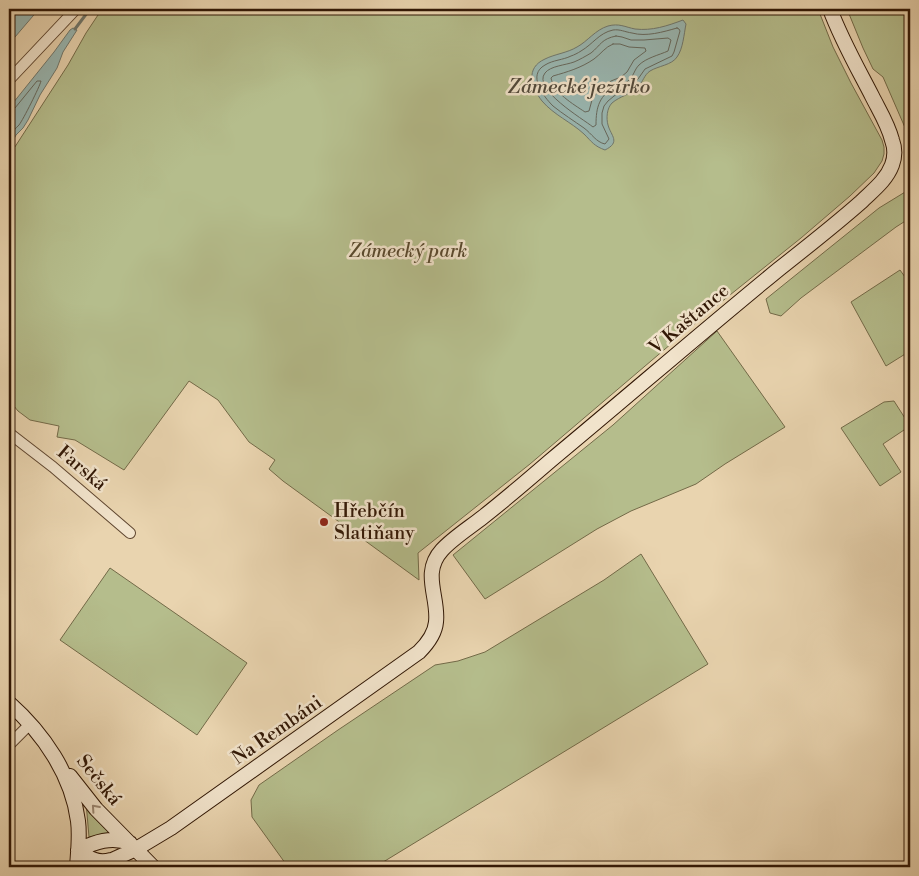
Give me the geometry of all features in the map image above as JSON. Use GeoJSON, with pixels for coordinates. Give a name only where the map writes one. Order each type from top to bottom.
{"type":"FeatureCollection","features":[{"type":"Feature","properties":{"kind":"street"},"geometry":{"type":"LineString","coordinates":[[9,80],[76,9]]}},
{"type":"Feature","properties":{"kind":"street","name":"V Kaštance"},"geometry":{"type":"LineString","coordinates":[[432,635],[436,618],[432,575],[435,559],[442,550],[718,318],[848,213],[889,172],[894,157],[893,141],[830,9]]}},
{"type":"Feature","properties":{"kind":"street","name":"Farská"},"geometry":{"type":"LineString","coordinates":[[9,433],[53,467],[130,533]]}},
{"type":"Feature","properties":{"kind":"street","name":"Na Rembáni"},"geometry":{"type":"LineString","coordinates":[[133,846],[175,826],[413,657],[423,648],[432,635]]}},
{"type":"Feature","properties":{"kind":"street"},"geometry":{"type":"LineString","coordinates":[[9,703],[42,738],[62,769],[72,794],[78,822],[77,867]]}},
{"type":"Feature","properties":{"kind":"street"},"geometry":{"type":"LineString","coordinates":[[9,745],[30,724]]}},
{"type":"Feature","properties":{"kind":"street","name":"Sečská"},"geometry":{"type":"LineString","coordinates":[[42,738],[91,803],[153,867]]}},
{"type":"Feature","properties":{"kind":"street"},"geometry":{"type":"LineString","coordinates":[[78,850],[101,841],[117,840],[133,846]]}},
{"type":"Feature","properties":{"kind":"street"},"geometry":{"type":"LineString","coordinates":[[99,867],[133,846]]}},
{"type":"Feature","properties":{"kind":"street"},"geometry":{"type":"LineString","coordinates":[[78,850],[96,861],[112,860]]}},
{"type":"Feature","properties":{"kind":"green space","name":"Zámecký park"},"geometry":{"type":"Polygon","coordinates":[[[102,9],[818,9],[833,47],[882,140],[884,154],[874,173],[801,238],[705,315],[530,464],[418,553],[419,580],[269,469],[275,460],[249,442],[218,400],[189,381],[124,470],[75,440],[57,437],[59,426],[30,420],[18,411],[9,400],[9,156],[102,9]]]}},
{"type":"Feature","properties":{"kind":"green space"},"geometry":{"type":"Polygon","coordinates":[[[847,9],[910,9],[910,139],[883,77],[873,69],[847,9]]]}},
{"type":"Feature","properties":{"kind":"green space"},"geometry":{"type":"Polygon","coordinates":[[[910,189],[910,218],[801,298],[781,316],[770,313],[766,299],[879,208],[910,189]]]}},
{"type":"Feature","properties":{"kind":"green space"},"geometry":{"type":"Polygon","coordinates":[[[900,270],[910,284],[910,351],[886,366],[851,302],[900,270]]]}},
{"type":"Feature","properties":{"kind":"green space"},"geometry":{"type":"Polygon","coordinates":[[[717,331],[785,427],[696,484],[631,511],[597,529],[485,599],[453,555],[613,425],[717,331]]]}},
{"type":"Feature","properties":{"kind":"green space"},"geometry":{"type":"Polygon","coordinates":[[[894,401],[910,426],[883,444],[901,472],[880,486],[841,428],[884,402],[894,401]]]}},
{"type":"Feature","properties":{"kind":"green space"},"geometry":{"type":"Polygon","coordinates":[[[641,554],[708,664],[375,867],[288,867],[252,817],[251,800],[259,785],[435,665],[458,661],[485,652],[604,580],[641,554]]]}},
{"type":"Feature","properties":{"kind":"green space"},"geometry":{"type":"Polygon","coordinates":[[[110,568],[247,663],[197,735],[60,640],[110,568]]]}},
{"type":"Feature","properties":{"kind":"green space"},"geometry":{"type":"Polygon","coordinates":[[[86,802],[115,833],[89,837],[86,802]]]}},
{"type":"Feature","properties":{"kind":"water"},"geometry":{"type":"Polygon","coordinates":[[[16,9],[39,9],[9,44],[9,17],[16,9]]]}},
{"type":"Feature","properties":{"kind":"water","name":"Zámecké jezírko"},"geometry":{"type":"Polygon","coordinates":[[[683,20],[686,24],[683,41],[681,50],[675,60],[650,71],[635,90],[610,105],[607,119],[614,141],[605,150],[552,110],[542,101],[535,90],[532,73],[539,63],[549,57],[577,47],[603,28],[615,25],[635,29],[653,29],[683,20]]]}},
{"type":"Feature","properties":{"kind":"water"},"geometry":{"type":"Polygon","coordinates":[[[73,28],[77,30],[63,52],[57,68],[40,95],[28,120],[16,135],[9,148],[9,108],[73,28]]]}},
{"type":"Feature","properties":{"kind":"waterway"},"geometry":{"type":"LineString","coordinates":[[75,29],[90,9]]}},
{"type":"Feature","properties":{"kind":"place","name":"Hřebčín Slatiňany"},"geometry":{"type":"Point","coordinates":[324,522]}}]}
